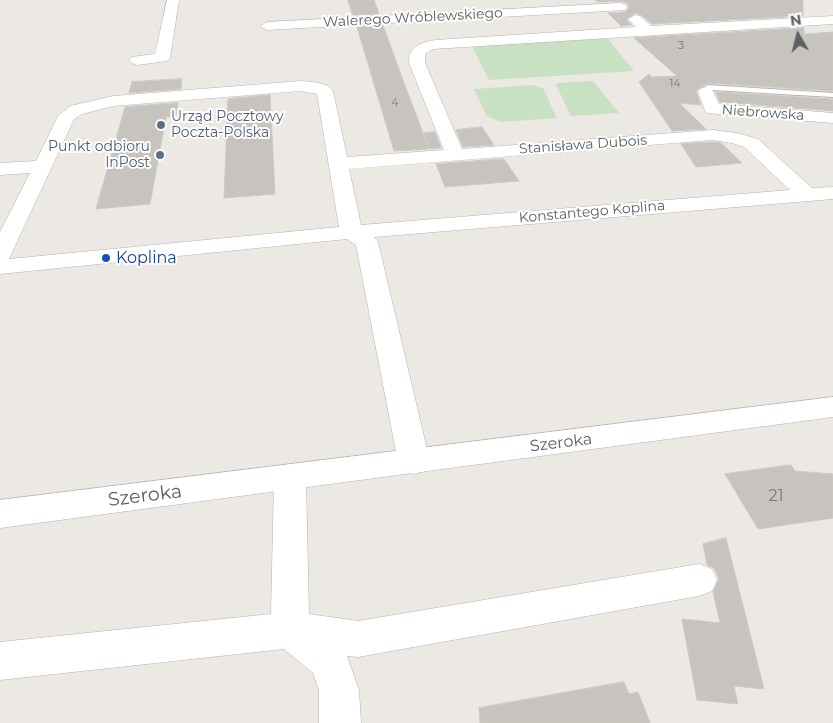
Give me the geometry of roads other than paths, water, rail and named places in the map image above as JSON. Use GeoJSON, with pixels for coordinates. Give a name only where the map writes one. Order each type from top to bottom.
{"type":"FeatureCollection","features":[{"type":"Feature","properties":{"kind":"street"},"geometry":{"type":"LineString","coordinates":[[137,60],[162,58],[173,0]]}},
{"type":"Feature","properties":{"kind":"street"},"geometry":{"type":"LineString","coordinates":[[620,3],[644,27]]}},
{"type":"Feature","properties":{"kind":"street","name":"Walerego Wróblewskiego"},"geometry":{"type":"LineString","coordinates":[[267,26],[620,3]]}},
{"type":"Feature","properties":{"kind":"street"},"geometry":{"type":"LineString","coordinates":[[455,155],[417,63],[416,56],[419,50],[436,44],[644,27],[833,20]]}},
{"type":"Feature","properties":{"kind":"street"},"geometry":{"type":"LineString","coordinates":[[0,255],[67,116],[76,110],[113,101],[173,95],[300,86],[316,87],[325,92],[351,232],[367,242],[414,462]]}},
{"type":"Feature","properties":{"kind":"street","name":"Niebrowska"},"geometry":{"type":"LineString","coordinates":[[706,92],[712,109],[833,118]]}},
{"type":"Feature","properties":{"kind":"street","name":"Stanisława Dubois"},"geometry":{"type":"LineString","coordinates":[[337,164],[713,135],[741,138],[751,143],[807,195]]}},
{"type":"Feature","properties":{"kind":"street"},"geometry":{"type":"LineString","coordinates":[[0,169],[44,166]]}},
{"type":"Feature","properties":{"kind":"street","name":"Konstantego Koplina"},"geometry":{"type":"LineString","coordinates":[[0,267],[351,232],[833,193]]}},
{"type":"Feature","properties":{"kind":"street","name":"Szeroka"},"geometry":{"type":"LineString","coordinates":[[0,514],[833,407]]}},
{"type":"Feature","properties":{"kind":"street"},"geometry":{"type":"LineString","coordinates":[[290,478],[290,630]]}},
{"type":"Feature","properties":{"kind":"street"},"geometry":{"type":"LineString","coordinates":[[0,661],[290,630],[358,639],[699,580]]}},
{"type":"Feature","properties":{"kind":"street"},"geometry":{"type":"LineString","coordinates":[[290,630],[328,661],[339,690],[340,723]]}},
{"type":"Feature","properties":{"kind":"lane"},"geometry":{"type":"LineString","coordinates":[[706,92],[710,87],[833,95]]}},
{"type":"Feature","properties":{"kind":"place","name":"Urząd Pocztowy Poczta-Polska"},"geometry":{"type":"Point","coordinates":[161,125]}},
{"type":"Feature","properties":{"kind":"place","name":"Punkt odbioru InPost"},"geometry":{"type":"Point","coordinates":[160,155]}},
{"type":"Feature","properties":{"kind":"place","name":"Koplina"},"geometry":{"type":"Point","coordinates":[106,258]}}]}
